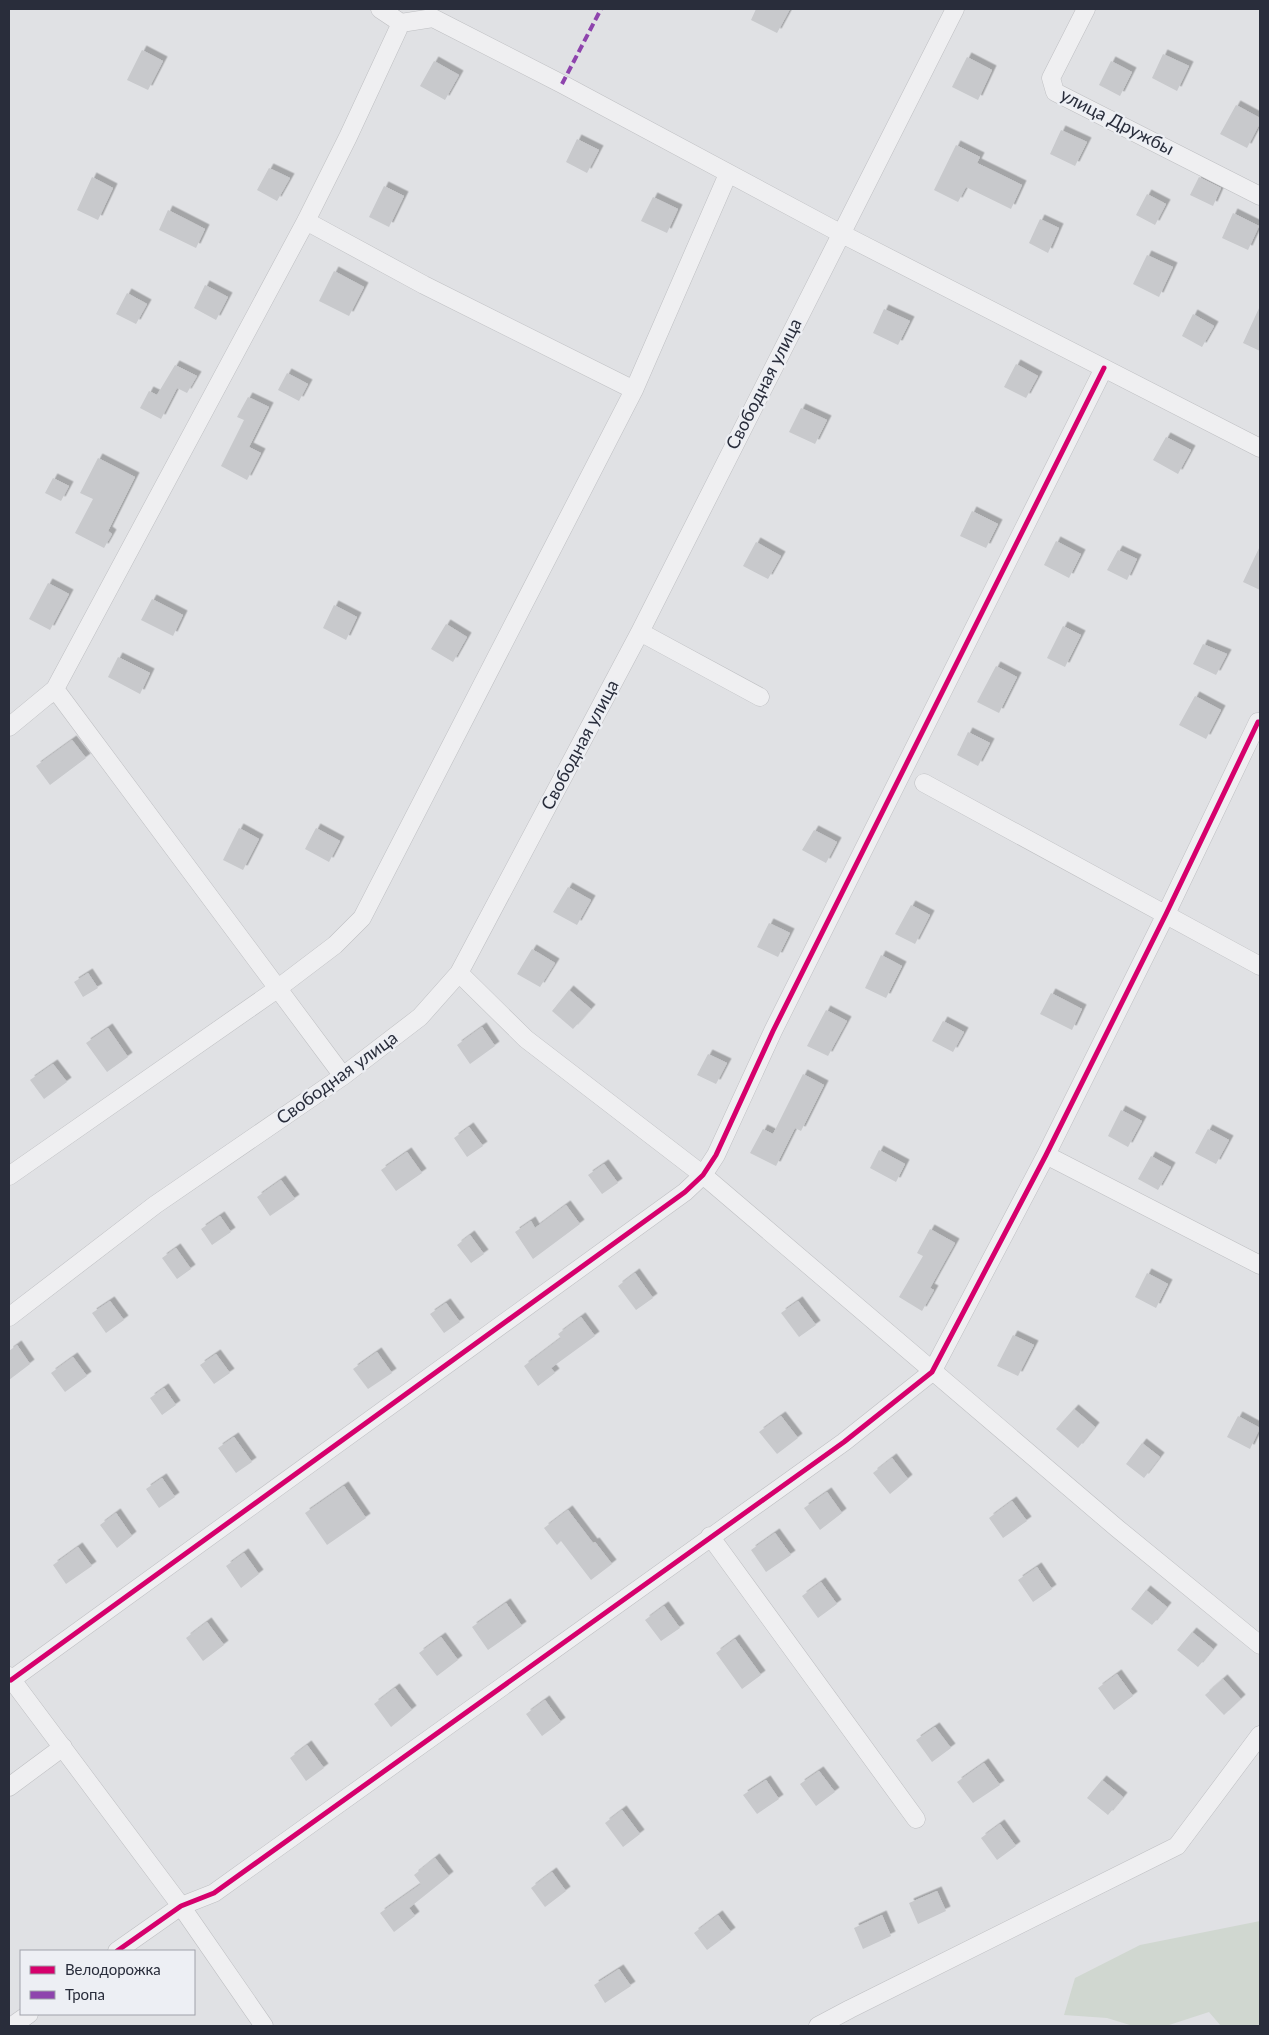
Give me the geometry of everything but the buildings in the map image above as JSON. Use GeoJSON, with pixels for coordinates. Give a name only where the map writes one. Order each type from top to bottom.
{"type":"FeatureCollection","features":[{"type":"Feature","properties":{"kind":"street"},"geometry":{"type":"LineString","coordinates":[[380,9],[401,22],[433,18],[562,84],[840,233],[1260,448]]}},
{"type":"Feature","properties":{"kind":"street","name":"Свободная улица"},"geometry":{"type":"LineString","coordinates":[[9,1317],[155,1205],[342,1076],[420,1017],[459,973],[640,632],[840,233],[955,9]]}},
{"type":"Feature","properties":{"kind":"street","name":"улица Дружбы"},"geometry":{"type":"LineString","coordinates":[[1086,9],[1051,78],[1055,92],[1260,196]]}},
{"type":"Feature","properties":{"kind":"street"},"geometry":{"type":"LineString","coordinates":[[9,727],[55,689],[306,221],[348,137],[401,22]]}},
{"type":"Feature","properties":{"kind":"street"},"geometry":{"type":"LineString","coordinates":[[9,1176],[277,989],[335,945],[362,918],[634,390],[728,174]]}},
{"type":"Feature","properties":{"kind":"street"},"geometry":{"type":"LineString","coordinates":[[306,221],[424,285],[634,390]]}},
{"type":"Feature","properties":{"kind":"street"},"geometry":{"type":"LineString","coordinates":[[264,2026],[181,1906],[10,1678],[685,1192],[704,1175],[716,1155],[778,1022],[1104,368]]}},
{"type":"Feature","properties":{"kind":"street"},"geometry":{"type":"LineString","coordinates":[[640,632],[760,697]]}},
{"type":"Feature","properties":{"kind":"street"},"geometry":{"type":"LineString","coordinates":[[55,689],[342,1076]]}},
{"type":"Feature","properties":{"kind":"street"},"geometry":{"type":"LineString","coordinates":[[118,1950],[181,1906],[214,1893],[710,1536],[844,1442],[932,1372],[1046,1155],[1166,914],[1258,722],[1260,722]]}},
{"type":"Feature","properties":{"kind":"street"},"geometry":{"type":"LineString","coordinates":[[924,783],[1260,966]]}},
{"type":"Feature","properties":{"kind":"street"},"geometry":{"type":"LineString","coordinates":[[459,973],[526,1039],[704,1175],[1118,1530],[1260,1645]]}},
{"type":"Feature","properties":{"kind":"street"},"geometry":{"type":"LineString","coordinates":[[1046,1155],[1260,1265]]}},
{"type":"Feature","properties":{"kind":"street"},"geometry":{"type":"LineString","coordinates":[[710,1536],[916,1818]]}},
{"type":"Feature","properties":{"kind":"street"},"geometry":{"type":"LineString","coordinates":[[818,2026],[1177,1846],[1260,1735]]}},
{"type":"Feature","properties":{"kind":"street"},"geometry":{"type":"LineString","coordinates":[[9,1787],[63,1747]]}},
{"type":"Feature","properties":{"kind":"street"},"geometry":{"type":"LineString","coordinates":[[12,2026],[28,2015]]}},
{"type":"Feature","properties":{"kind":"street"},"geometry":{"type":"LineString","coordinates":[[31,2015],[41,2026]]}},
{"type":"Feature","properties":{"kind":"shaded area"},"geometry":{"type":"Polygon","coordinates":[[[1260,1921],[1260,2026],[1221,2026],[1209,2012],[1166,2026],[1133,2026],[1107,2018],[1064,2015],[1075,1978],[1140,1945],[1260,1921]]]}},
{"type":"Feature","properties":{"kind":"marked path"},"geometry":{"type":"LineString","coordinates":[[562,84],[601,9]]}},
{"type":"Feature","properties":{"kind":"cycle path"},"geometry":{"type":"LineString","coordinates":[[11,1680],[685,1192],[703,1175],[716,1155],[773,1031],[1104,368]]}},
{"type":"Feature","properties":{"kind":"cycle path"},"geometry":{"type":"LineString","coordinates":[[118,1950],[181,1906],[214,1893],[844,1442],[932,1372],[1046,1155],[1166,914],[1258,722],[1260,722]]}}]}
